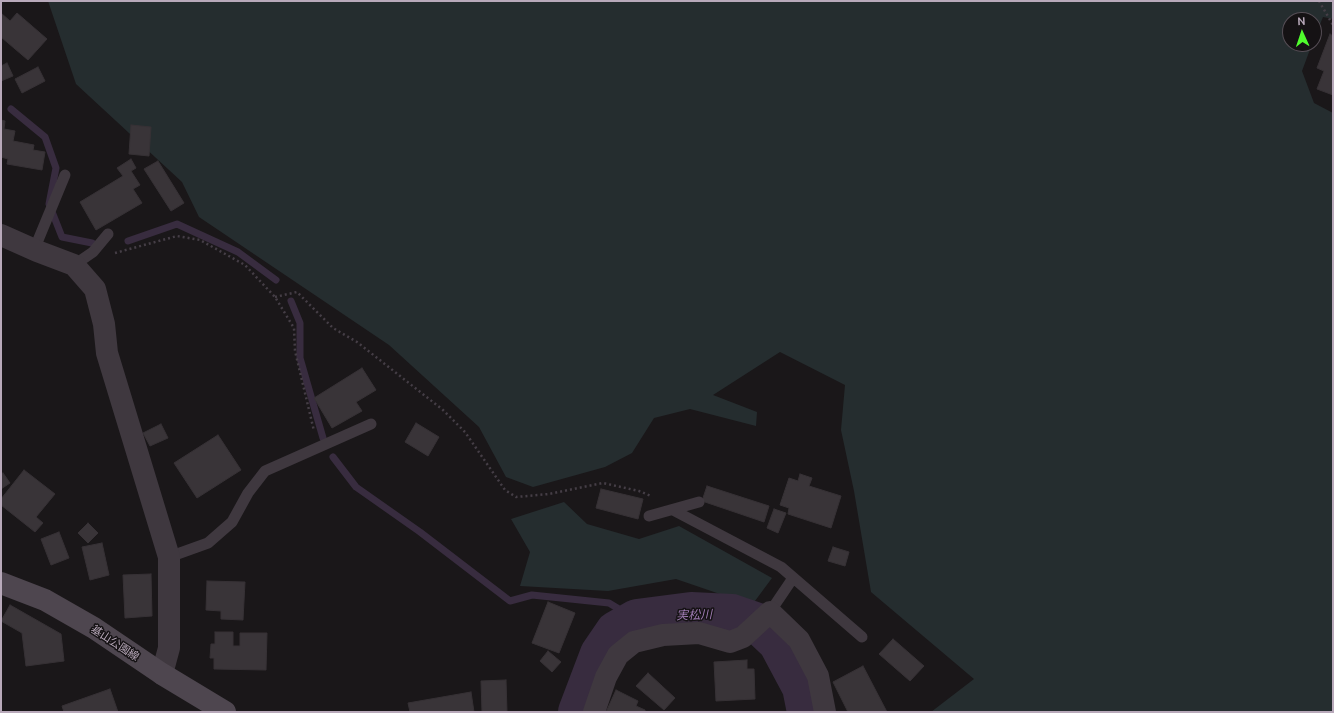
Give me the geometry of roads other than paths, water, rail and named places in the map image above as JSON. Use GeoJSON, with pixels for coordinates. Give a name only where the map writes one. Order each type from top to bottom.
{"type":"FeatureCollection","features":[{"type":"Feature","properties":{"kind":"main road","name":"基山公園線"},"geometry":{"type":"LineString","coordinates":[[1,583],[45,600],[94,628],[162,674],[225,712]]}},
{"type":"Feature","properties":{"kind":"street"},"geometry":{"type":"LineString","coordinates":[[1,235],[34,250],[74,265],[95,288],[104,324],[106,353],[169,557],[169,648],[162,674]]}},
{"type":"Feature","properties":{"kind":"street"},"geometry":{"type":"LineString","coordinates":[[594,712],[606,677],[618,655],[634,642],[663,635],[691,634],[699,634],[730,642],[743,637],[770,612],[799,640],[818,676],[825,712]]}},
{"type":"Feature","properties":{"kind":"lane"},"geometry":{"type":"LineString","coordinates":[[34,250],[65,175]]}},
{"type":"Feature","properties":{"kind":"lane"},"geometry":{"type":"LineString","coordinates":[[74,265],[93,252],[108,234]]}},
{"type":"Feature","properties":{"kind":"lane"},"geometry":{"type":"LineString","coordinates":[[169,557],[208,543],[232,522],[248,493],[265,471],[371,424]]}},
{"type":"Feature","properties":{"kind":"lane"},"geometry":{"type":"LineString","coordinates":[[649,516],[699,502]]}},
{"type":"Feature","properties":{"kind":"lane"},"geometry":{"type":"LineString","coordinates":[[673,510],[781,567],[862,637]]}},
{"type":"Feature","properties":{"kind":"lane"},"geometry":{"type":"LineString","coordinates":[[770,612],[794,578]]}},
{"type":"Feature","properties":{"kind":"waterway"},"geometry":{"type":"LineString","coordinates":[[11,109],[45,137],[56,168],[49,204],[62,237],[92,243]]}},
{"type":"Feature","properties":{"kind":"waterway"},"geometry":{"type":"LineString","coordinates":[[128,241],[177,224],[238,252],[276,280]]}},
{"type":"Feature","properties":{"kind":"waterway"},"geometry":{"type":"LineString","coordinates":[[291,301],[300,323],[300,358],[323,438]]}},
{"type":"Feature","properties":{"kind":"waterway"},"geometry":{"type":"LineString","coordinates":[[333,457],[356,487],[420,532],[510,601],[532,595],[609,603],[637,620]]}},
{"type":"Feature","properties":{"kind":"waterway","name":"実松川"},"geometry":{"type":"LineString","coordinates":[[579,712],[601,654],[616,632],[637,620],[691,613],[732,615],[761,625],[779,642],[803,687],[808,712]]}}]}
